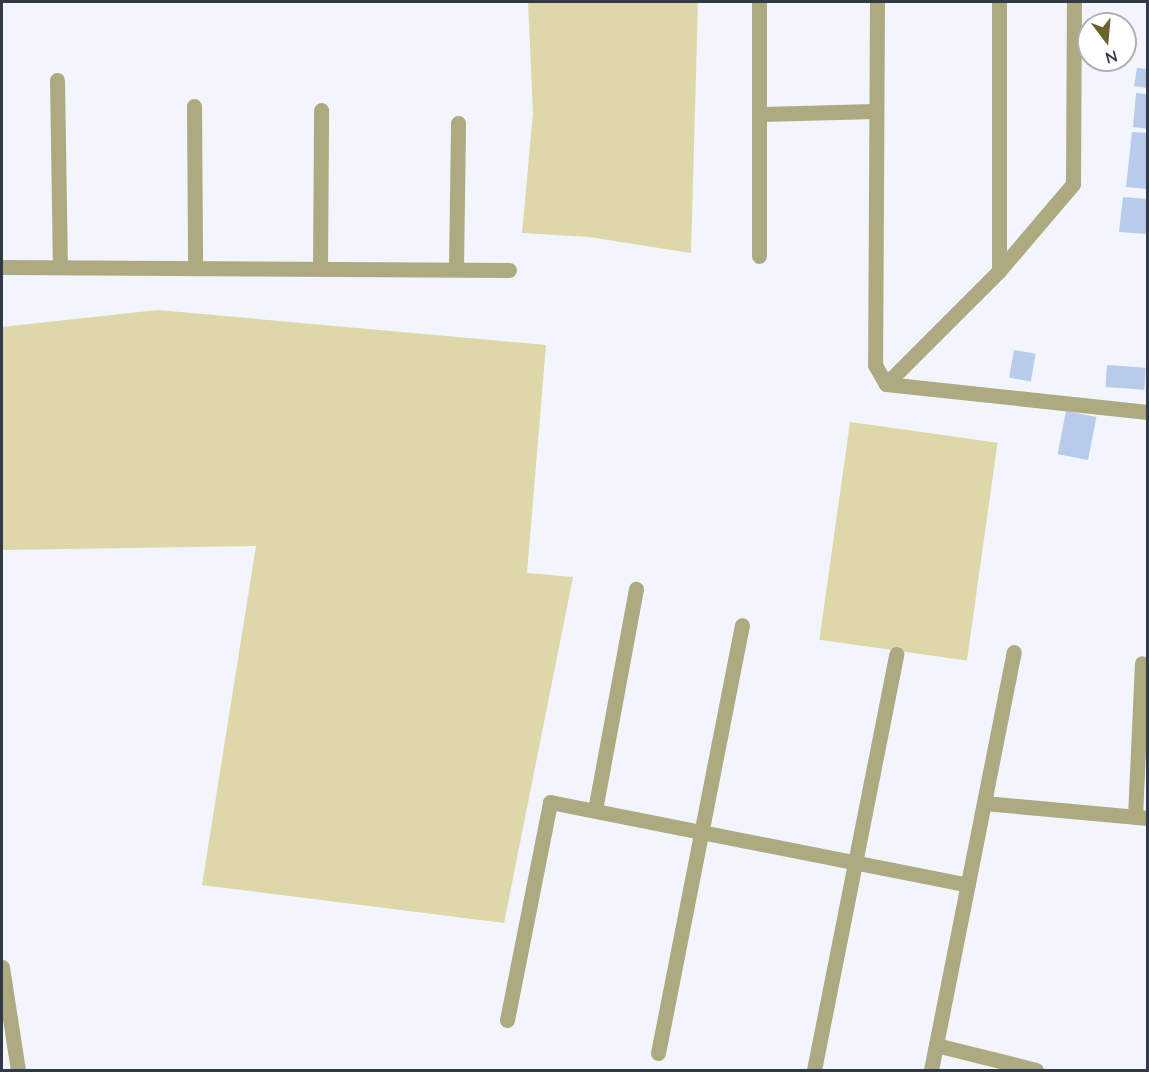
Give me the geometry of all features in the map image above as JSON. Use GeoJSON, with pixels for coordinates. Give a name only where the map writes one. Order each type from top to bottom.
{"type":"FeatureCollection","features":[{"type":"Feature","properties":{"kind":"street"},"geometry":{"type":"LineString","coordinates":[[759,2],[759,256]]}},
{"type":"Feature","properties":{"kind":"street"},"geometry":{"type":"LineString","coordinates":[[878,2],[875,111],[875,365],[886,384]]}},
{"type":"Feature","properties":{"kind":"street"},"geometry":{"type":"LineString","coordinates":[[999,2],[999,271]]}},
{"type":"Feature","properties":{"kind":"street"},"geometry":{"type":"LineString","coordinates":[[886,384],[999,271],[1073,184],[1074,2]]}},
{"type":"Feature","properties":{"kind":"street"},"geometry":{"type":"LineString","coordinates":[[57,80],[60,267]]}},
{"type":"Feature","properties":{"kind":"street"},"geometry":{"type":"LineString","coordinates":[[194,106],[195,268]]}},
{"type":"Feature","properties":{"kind":"street"},"geometry":{"type":"LineString","coordinates":[[320,268],[321,110]]}},
{"type":"Feature","properties":{"kind":"street"},"geometry":{"type":"LineString","coordinates":[[759,114],[875,111]]}},
{"type":"Feature","properties":{"kind":"street"},"geometry":{"type":"LineString","coordinates":[[456,269],[458,123]]}},
{"type":"Feature","properties":{"kind":"street"},"geometry":{"type":"LineString","coordinates":[[2,267],[509,270]]}},
{"type":"Feature","properties":{"kind":"street"},"geometry":{"type":"LineString","coordinates":[[886,384],[1148,412]]}},
{"type":"Feature","properties":{"kind":"street"},"geometry":{"type":"LineString","coordinates":[[595,810],[636,589]]}},
{"type":"Feature","properties":{"kind":"street"},"geometry":{"type":"LineString","coordinates":[[658,1053],[742,625]]}},
{"type":"Feature","properties":{"kind":"street"},"geometry":{"type":"LineString","coordinates":[[931,1071],[1014,652]]}},
{"type":"Feature","properties":{"kind":"street"},"geometry":{"type":"LineString","coordinates":[[814,1071],[896,654]]}},
{"type":"Feature","properties":{"kind":"street"},"geometry":{"type":"LineString","coordinates":[[984,803],[1142,818],[1142,663]]}},
{"type":"Feature","properties":{"kind":"street"},"geometry":{"type":"LineString","coordinates":[[507,1020],[550,802],[968,885]]}},
{"type":"Feature","properties":{"kind":"street"},"geometry":{"type":"LineString","coordinates":[[2,967],[18,1071]]}},
{"type":"Feature","properties":{"kind":"street"},"geometry":{"type":"LineString","coordinates":[[936,1045],[1036,1071]]}},
{"type":"Feature","properties":{"kind":"shaded area"},"geometry":{"type":"Polygon","coordinates":[[[528,2],[698,2],[691,253],[589,237],[522,233],[533,113],[528,2]]]}},
{"type":"Feature","properties":{"kind":"shaded area"},"geometry":{"type":"Polygon","coordinates":[[[158,310],[546,345],[527,573],[573,577],[504,923],[202,885],[256,546],[2,550],[2,327],[158,310]]]}},
{"type":"Feature","properties":{"kind":"shaded area"},"geometry":{"type":"Polygon","coordinates":[[[850,422],[998,443],[967,661],[819,640],[850,422]]]}},
{"type":"Feature","properties":{"kind":"building"},"geometry":{"type":"Polygon","coordinates":[[[1137,68],[1148,69],[1148,88],[1134,86],[1137,68]]]}},
{"type":"Feature","properties":{"kind":"building"},"geometry":{"type":"Polygon","coordinates":[[[1136,93],[1148,94],[1148,129],[1133,127],[1136,93]]]}},
{"type":"Feature","properties":{"kind":"building"},"geometry":{"type":"Polygon","coordinates":[[[1132,132],[1148,133],[1148,189],[1126,187],[1132,132]]]}},
{"type":"Feature","properties":{"kind":"building"},"geometry":{"type":"Polygon","coordinates":[[[1123,197],[1148,199],[1148,234],[1119,232],[1123,197]]]}},
{"type":"Feature","properties":{"kind":"building"},"geometry":{"type":"Polygon","coordinates":[[[1014,350],[1036,354],[1031,381],[1009,378],[1014,350]]]}},
{"type":"Feature","properties":{"kind":"building"},"geometry":{"type":"Polygon","coordinates":[[[1107,365],[1146,368],[1144,390],[1105,387],[1107,365]]]}},
{"type":"Feature","properties":{"kind":"building"},"geometry":{"type":"Polygon","coordinates":[[[1066,411],[1096,417],[1088,460],[1058,454],[1066,411]]]}}]}
